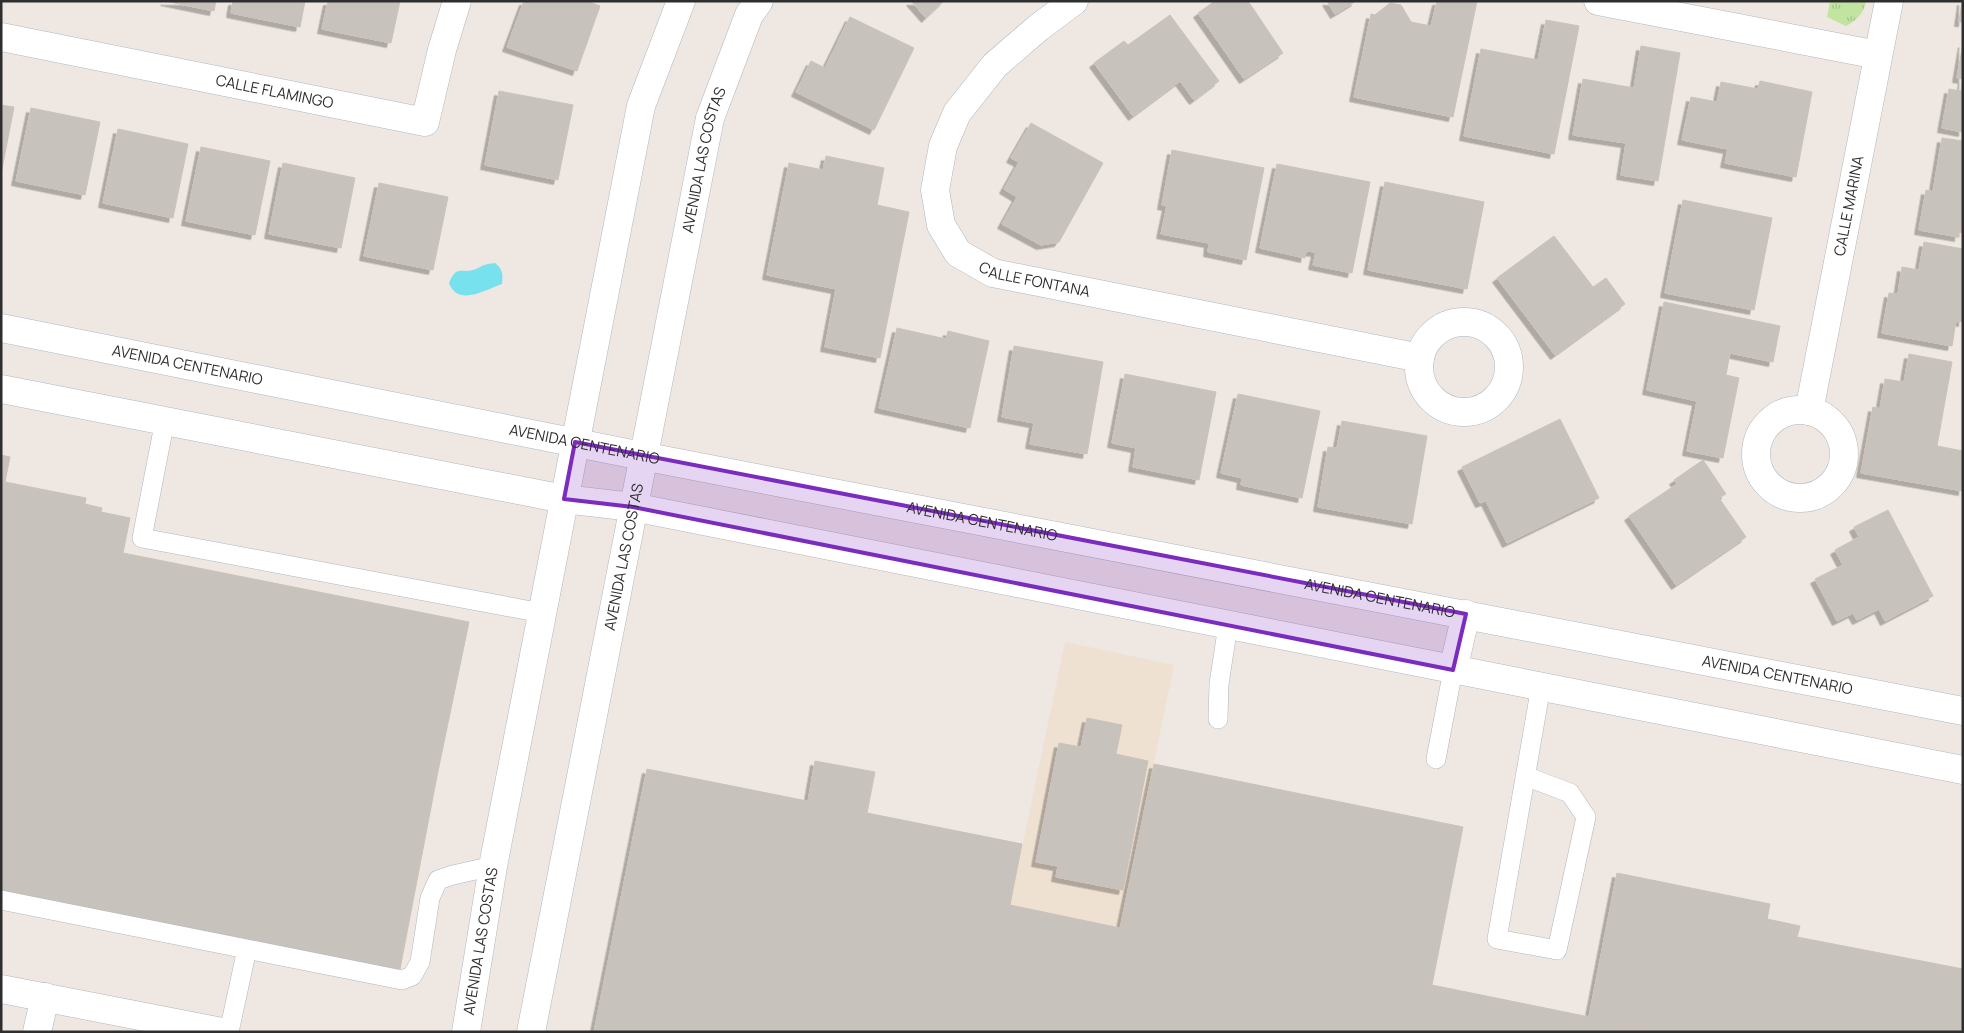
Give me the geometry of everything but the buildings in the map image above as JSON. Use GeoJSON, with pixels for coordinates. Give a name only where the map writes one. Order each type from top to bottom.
{"type":"FeatureCollection","features":[{"type":"Feature","properties":{"kind":"street","name":"CALLE FLAMINGO"},"geometry":{"type":"LineString","coordinates":[[1,37],[425,122],[442,50],[457,1]]}},
{"type":"Feature","properties":{"kind":"street","name":"AVENIDA LAS COSTAS"},"geometry":{"type":"LineString","coordinates":[[466,1032],[492,866],[641,106],[681,1]]}},
{"type":"Feature","properties":{"kind":"street","name":"AVENIDA LAS COSTAS"},"geometry":{"type":"LineString","coordinates":[[531,1032],[632,507],[710,118],[749,15],[759,1]]}},
{"type":"Feature","properties":{"kind":"street","name":"CALLE FONTANA"},"geometry":{"type":"LineString","coordinates":[[1074,1],[994,65],[957,113],[943,146],[935,190],[941,226],[958,253],[993,273],[1420,358]]}},
{"type":"Feature","properties":{"kind":"street"},"geometry":{"type":"LineString","coordinates":[[1598,1],[1878,55]]}},
{"type":"Feature","properties":{"kind":"street","name":"CALLE MARINA"},"geometry":{"type":"LineString","coordinates":[[1809,411],[1889,1]]}},
{"type":"Feature","properties":{"kind":"street","name":"AVENIDA CENTENARIO"},"geometry":{"type":"LineString","coordinates":[[1,328],[642,456],[1963,710]]}},
{"type":"Feature","properties":{"kind":"street"},"geometry":{"type":"LineString","coordinates":[[1,389],[564,499],[632,507],[1963,770]]}},
{"type":"Feature","properties":{"kind":"street"},"geometry":{"type":"LineString","coordinates":[[1453,670],[1466,614]]}},
{"type":"Feature","properties":{"kind":"street"},"geometry":{"type":"LineString","coordinates":[[1,989],[222,1032]]}},
{"type":"Feature","properties":{"kind":"street"},"geometry":{"type":"LineString","coordinates":[[38,1032],[45,997]]}},
{"type":"Feature","properties":{"kind":"lane"},"geometry":{"type":"LineString","coordinates":[[165,420],[142,538],[542,613]]}},
{"type":"Feature","properties":{"kind":"lane"},"geometry":{"type":"LineString","coordinates":[[1218,719],[1219,684],[1228,625]]}},
{"type":"Feature","properties":{"kind":"lane"},"geometry":{"type":"LineString","coordinates":[[1436,759],[1453,670]]}},
{"type":"Feature","properties":{"kind":"lane"},"geometry":{"type":"LineString","coordinates":[[1525,776],[1570,793],[1586,817],[1557,950],[1497,939],[1525,776],[1541,686]]}},
{"type":"Feature","properties":{"kind":"lane"},"geometry":{"type":"LineString","coordinates":[[1,900],[402,980],[412,976],[420,962],[430,898],[438,880],[492,866]]}},
{"type":"Feature","properties":{"kind":"lane"},"geometry":{"type":"LineString","coordinates":[[229,1032],[247,949]]}},
{"type":"Feature","properties":{"kind":"highlighted area"},"geometry":{"type":"Polygon","coordinates":[[[575,442],[1466,614],[1453,670],[633,507],[564,499],[575,442]]]}},
{"type":"Feature","properties":{"kind":"shaded area"},"geometry":{"type":"Polygon","coordinates":[[[1065,642],[1174,665],[1120,928],[1010,905],[1065,642]]]}},
{"type":"Feature","properties":{"kind":"green space"},"geometry":{"type":"Polygon","coordinates":[[[1830,1],[1866,1],[1864,9],[1859,16],[1846,26],[1827,17],[1830,1]]]}},
{"type":"Feature","properties":{"kind":"water"},"geometry":{"type":"Polygon","coordinates":[[[495,263],[502,272],[502,284],[480,293],[465,295],[453,290],[449,283],[457,271],[471,271],[495,263]]]}}]}
